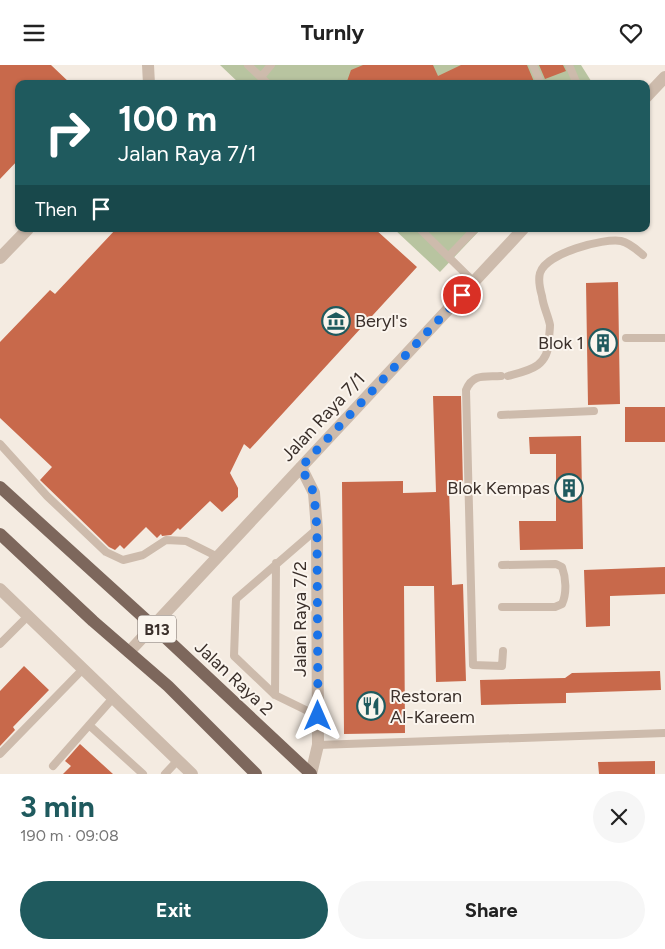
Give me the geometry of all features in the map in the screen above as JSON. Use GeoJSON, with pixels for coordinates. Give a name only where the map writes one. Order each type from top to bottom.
{"type":"FeatureCollection","features":[{"type":"Feature","properties":{"kind":"main road","name":"Jalan Raya 2"},"geometry":{"type":"LineString","coordinates":[[0,487],[153,626],[311,774]]}},
{"type":"Feature","properties":{"kind":"main road","name":"B13"},"geometry":{"type":"LineString","coordinates":[[0,534],[93,621],[168,686],[256,774]]}},
{"type":"Feature","properties":{"kind":"street"},"geometry":{"type":"LineString","coordinates":[[148,65],[149,80]]}},
{"type":"Feature","properties":{"kind":"street"},"geometry":{"type":"LineString","coordinates":[[650,93],[665,77]]}},
{"type":"Feature","properties":{"kind":"street"},"geometry":{"type":"LineString","coordinates":[[0,258],[25,232]]}},
{"type":"Feature","properties":{"kind":"street","name":"Jalan Raya 7/1"},"geometry":{"type":"LineString","coordinates":[[129,652],[520,232]]}},
{"type":"Feature","properties":{"kind":"street","name":"Jalan Raya 7/2"},"geometry":{"type":"LineString","coordinates":[[301,467],[314,493],[317,529],[318,745],[311,774]]}},
{"type":"Feature","properties":{"kind":"street"},"geometry":{"type":"LineString","coordinates":[[0,589],[192,774]]}},
{"type":"Feature","properties":{"kind":"lane"},"geometry":{"type":"LineString","coordinates":[[248,65],[264,80]]}},
{"type":"Feature","properties":{"kind":"lane"},"geometry":{"type":"LineString","coordinates":[[261,77],[271,65]]}},
{"type":"Feature","properties":{"kind":"lane"},"geometry":{"type":"LineString","coordinates":[[533,65],[539,80]]}},
{"type":"Feature","properties":{"kind":"lane"},"geometry":{"type":"LineString","coordinates":[[569,65],[575,80]]}},
{"type":"Feature","properties":{"kind":"lane"},"geometry":{"type":"LineString","coordinates":[[423,232],[474,282]]}},
{"type":"Feature","properties":{"kind":"lane"},"geometry":{"type":"LineString","coordinates":[[449,256],[472,232]]}},
{"type":"Feature","properties":{"kind":"lane"},"geometry":{"type":"LineString","coordinates":[[503,651],[502,666],[473,665],[466,390],[470,382],[480,377],[504,376],[534,367],[543,362],[549,350],[550,326],[542,301],[540,272],[548,262],[568,251],[608,241],[626,242],[643,255]]}},
{"type":"Feature","properties":{"kind":"lane"},"geometry":{"type":"LineString","coordinates":[[626,338],[665,338]]}},
{"type":"Feature","properties":{"kind":"lane"},"geometry":{"type":"LineString","coordinates":[[501,415],[594,411]]}},
{"type":"Feature","properties":{"kind":"lane"},"geometry":{"type":"LineString","coordinates":[[0,444],[47,496],[106,552],[122,560],[143,555],[166,540],[186,541],[218,557]]}},
{"type":"Feature","properties":{"kind":"lane"},"geometry":{"type":"LineString","coordinates":[[317,529],[236,599],[234,656],[275,695],[318,716]]}},
{"type":"Feature","properties":{"kind":"lane"},"geometry":{"type":"LineString","coordinates":[[275,695],[276,563]]}},
{"type":"Feature","properties":{"kind":"lane"},"geometry":{"type":"LineString","coordinates":[[502,565],[556,564],[562,567],[565,575],[565,598],[562,604],[555,607],[502,607]]}},
{"type":"Feature","properties":{"kind":"lane"},"geometry":{"type":"LineString","coordinates":[[0,644],[28,617]]}},
{"type":"Feature","properties":{"kind":"lane"},"geometry":{"type":"LineString","coordinates":[[0,754],[83,669]]}},
{"type":"Feature","properties":{"kind":"lane"},"geometry":{"type":"LineString","coordinates":[[53,766],[113,699]]}},
{"type":"Feature","properties":{"kind":"lane"},"geometry":{"type":"LineString","coordinates":[[90,725],[143,774]]}},
{"type":"Feature","properties":{"kind":"lane"},"geometry":{"type":"LineString","coordinates":[[318,745],[665,733]]}},
{"type":"Feature","properties":{"kind":"lane"},"geometry":{"type":"LineString","coordinates":[[165,774],[178,760]]}},
{"type":"Feature","properties":{"kind":"green space"},"geometry":{"type":"Polygon","coordinates":[[[220,65],[581,65],[590,80],[236,80],[220,65]]]}},
{"type":"Feature","properties":{"kind":"green space"},"geometry":{"type":"Polygon","coordinates":[[[397,232],[478,232],[440,272],[397,232]]]}},
{"type":"Feature","properties":{"kind":"building"},"geometry":{"type":"Polygon","coordinates":[[[0,65],[51,65],[67,80],[15,80],[15,163],[0,179],[0,65]]]}},
{"type":"Feature","properties":{"kind":"building"},"geometry":{"type":"Polygon","coordinates":[[[363,65],[433,65],[438,76],[461,65],[527,65],[533,80],[347,80],[351,70],[363,65]]]}},
{"type":"Feature","properties":{"kind":"building"},"geometry":{"type":"Polygon","coordinates":[[[539,65],[563,65],[566,71],[545,79],[539,65]]]}},
{"type":"Feature","properties":{"kind":"building"},"geometry":{"type":"Polygon","coordinates":[[[113,232],[378,232],[417,267],[250,449],[244,444],[230,473],[238,488],[238,497],[222,512],[210,501],[180,530],[178,528],[171,535],[162,536],[161,534],[157,538],[146,527],[124,549],[120,545],[115,550],[109,547],[40,480],[52,467],[0,418],[0,342],[50,290],[55,294],[113,232]]]}},
{"type":"Feature","properties":{"kind":"building","name":"Blok 1"},"geometry":{"type":"Polygon","coordinates":[[[618,282],[620,404],[588,405],[586,283],[618,282]]]}},
{"type":"Feature","properties":{"kind":"building"},"geometry":{"type":"Polygon","coordinates":[[[433,396],[461,396],[463,487],[449,488],[452,585],[463,584],[466,681],[436,682],[434,586],[404,586],[405,733],[344,734],[342,482],[403,481],[403,493],[436,492],[433,396]]]}},
{"type":"Feature","properties":{"kind":"building"},"geometry":{"type":"Polygon","coordinates":[[[625,407],[665,407],[665,442],[625,442],[625,407]]]}},
{"type":"Feature","properties":{"kind":"building","name":"Blok Kempas"},"geometry":{"type":"Polygon","coordinates":[[[581,436],[583,549],[520,550],[519,521],[556,521],[556,454],[530,454],[529,437],[581,436]]]}},
{"type":"Feature","properties":{"kind":"building"},"geometry":{"type":"Polygon","coordinates":[[[665,567],[665,594],[610,596],[610,626],[586,627],[584,570],[665,567]]]}},
{"type":"Feature","properties":{"kind":"building"},"geometry":{"type":"Polygon","coordinates":[[[24,666],[49,690],[13,727],[15,730],[0,746],[0,691],[24,666]]]}},
{"type":"Feature","properties":{"kind":"building"},"geometry":{"type":"Polygon","coordinates":[[[660,671],[661,690],[566,693],[566,703],[481,705],[480,680],[565,678],[572,673],[660,671]]]}},
{"type":"Feature","properties":{"kind":"building"},"geometry":{"type":"Polygon","coordinates":[[[80,744],[113,774],[63,774],[71,766],[65,761],[80,744]]]}},
{"type":"Feature","properties":{"kind":"building"},"geometry":{"type":"Polygon","coordinates":[[[655,761],[655,774],[599,774],[598,762],[655,761]]]}},
{"type":"Feature","properties":{"kind":"place","name":"Beryl's"},"geometry":{"type":"Point","coordinates":[336,321]}},
{"type":"Feature","properties":{"kind":"place","name":"Blok 1"},"geometry":{"type":"Point","coordinates":[603,343]}},
{"type":"Feature","properties":{"kind":"place","name":"Blok Kempas"},"geometry":{"type":"Point","coordinates":[569,488]}},
{"type":"Feature","properties":{"kind":"place","name":"Restoran Al-Kareem"},"geometry":{"type":"Point","coordinates":[371,706]}},
{"type":"Feature","properties":{"kind":"route"},"geometry":{"type":"LineString","coordinates":[[318,716],[317,529],[314,493],[301,467],[462,295]]}}]}
